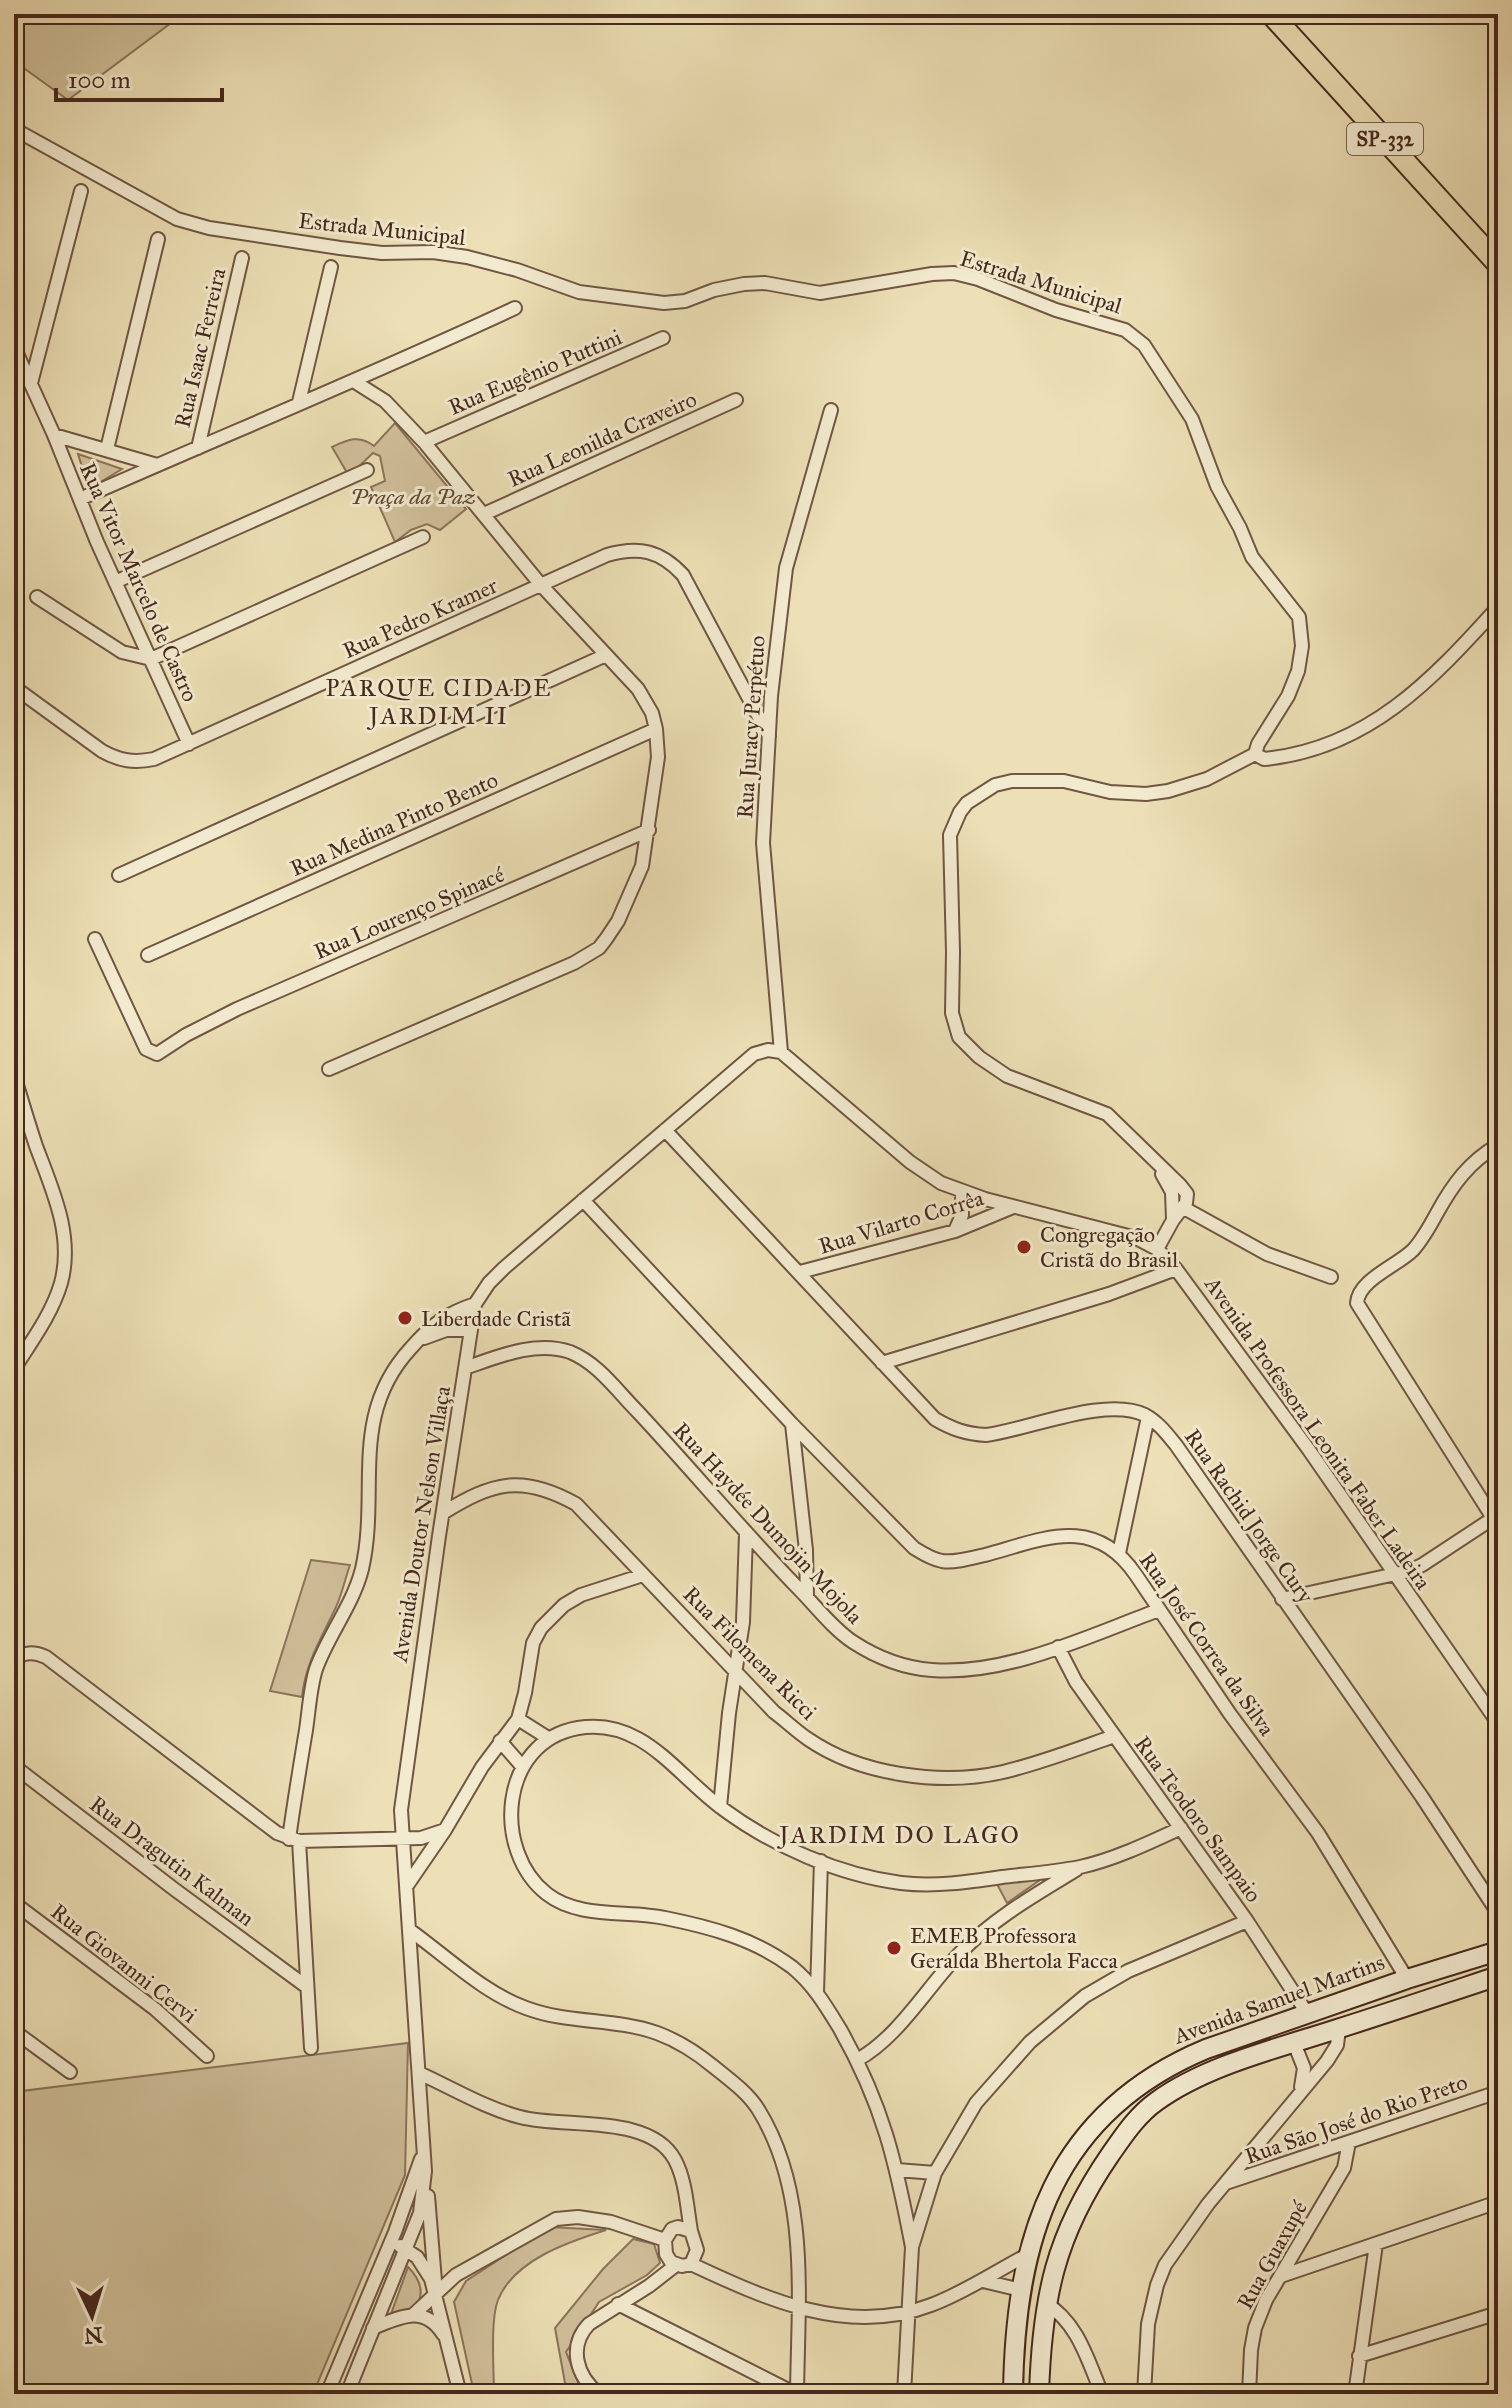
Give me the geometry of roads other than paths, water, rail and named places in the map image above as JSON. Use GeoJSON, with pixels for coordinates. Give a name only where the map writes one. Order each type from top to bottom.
{"type":"FeatureCollection","features":[{"type":"Feature","properties":{"kind":"main road","name":"SP-332"},"geometry":{"type":"LineString","coordinates":[[1271,14],[1498,264]]}},
{"type":"Feature","properties":{"kind":"main road","name":"Avenida Samuel Martins"},"geometry":{"type":"LineString","coordinates":[[1013,2394],[1021,2290],[1043,2204],[1060,2170],[1105,2114],[1127,2094],[1174,2062],[1286,2020],[1498,1951]]}},
{"type":"Feature","properties":{"kind":"main road","name":"Avenida Samuel Martins"},"geometry":{"type":"LineString","coordinates":[[1039,2394],[1045,2303],[1062,2242],[1088,2186],[1129,2127],[1143,2113],[1184,2085],[1294,2043],[1498,1976]]}},
{"type":"Feature","properties":{"kind":"main road"},"geometry":{"type":"LineString","coordinates":[[1316,2010],[1339,2029]]}},
{"type":"Feature","properties":{"kind":"main road"},"geometry":{"type":"LineString","coordinates":[[1286,2020],[1294,2043]]}},
{"type":"Feature","properties":{"kind":"main road"},"geometry":{"type":"LineString","coordinates":[[1029,2254],[1054,2273]]}},
{"type":"Feature","properties":{"kind":"main road"},"geometry":{"type":"LineString","coordinates":[[1021,2290],[1045,2303]]}},
{"type":"Feature","properties":{"kind":"street","name":"Estrada Municipal"},"geometry":{"type":"LineString","coordinates":[[14,129],[177,219],[209,228],[382,253],[433,252],[467,257],[517,270],[579,292],[664,303],[685,301],[714,290],[756,282],[820,293],[954,273],[978,279],[1056,310],[1125,330],[1144,345],[1192,419],[1217,486],[1252,557],[1299,617],[1302,646],[1298,671],[1288,696],[1255,754]]}},
{"type":"Feature","properties":{"kind":"street"},"geometry":{"type":"LineString","coordinates":[[31,383],[81,191]]}},
{"type":"Feature","properties":{"kind":"street"},"geometry":{"type":"LineString","coordinates":[[107,449],[158,239]]}},
{"type":"Feature","properties":{"kind":"street","name":"Rua Isaac Ferreira"},"geometry":{"type":"LineString","coordinates":[[198,448],[242,258]]}},
{"type":"Feature","properties":{"kind":"street"},"geometry":{"type":"LineString","coordinates":[[299,402],[331,267]]}},
{"type":"Feature","properties":{"kind":"street"},"geometry":{"type":"LineString","coordinates":[[80,499],[299,402],[355,382],[515,308]]}},
{"type":"Feature","properties":{"kind":"street","name":"Rua Eugênio Puttini"},"geometry":{"type":"LineString","coordinates":[[424,442],[663,338]]}},
{"type":"Feature","properties":{"kind":"street","name":"Rua Vitor Marcelo de Castro"},"geometry":{"type":"LineString","coordinates":[[14,347],[189,744]]}},
{"type":"Feature","properties":{"kind":"street"},"geometry":{"type":"LineString","coordinates":[[329,1069],[574,963],[599,948],[618,921],[642,866],[658,757],[652,713],[638,689],[541,585],[424,442],[385,401],[355,382]]}},
{"type":"Feature","properties":{"kind":"street","name":"Rua Leonilda Craveiro"},"geometry":{"type":"LineString","coordinates":[[484,514],[736,400]]}},
{"type":"Feature","properties":{"kind":"street","name":"Rua Juracy Perpétuo"},"geometry":{"type":"LineString","coordinates":[[781,1052],[763,843],[769,736],[786,568],[831,410]]}},
{"type":"Feature","properties":{"kind":"street","name":"Rua Vitor Marcelo de Castro"},"geometry":{"type":"LineString","coordinates":[[54,435],[157,465]]}},
{"type":"Feature","properties":{"kind":"street"},"geometry":{"type":"LineString","coordinates":[[115,582],[367,470]]}},
{"type":"Feature","properties":{"kind":"street"},"geometry":{"type":"LineString","coordinates":[[37,597],[122,652],[151,659],[423,537]]}},
{"type":"Feature","properties":{"kind":"street","name":"Rua Pedro Kramer"},"geometry":{"type":"LineString","coordinates":[[14,687],[117,759],[132,762],[154,759],[541,585],[623,550],[641,549],[657,554],[683,575],[769,736]]}},
{"type":"Feature","properties":{"kind":"street"},"geometry":{"type":"LineString","coordinates":[[1157,1249],[1173,1220],[1184,1208],[1187,1199],[1185,1190],[1107,1114],[1007,1076],[979,1057],[959,1037],[952,1013],[950,835],[960,812],[967,803],[995,785],[1012,781],[1064,781],[1110,792],[1146,794],[1207,779],[1255,754],[1261,759],[1273,759],[1322,748],[1371,723],[1411,695],[1440,671],[1498,607]]}},
{"type":"Feature","properties":{"kind":"street"},"geometry":{"type":"LineString","coordinates":[[119,875],[606,655]]}},
{"type":"Feature","properties":{"kind":"street","name":"Rua Medina Pinto Bento"},"geometry":{"type":"LineString","coordinates":[[148,955],[656,729]]}},
{"type":"Feature","properties":{"kind":"street","name":"Rua Lourenço Spinacé"},"geometry":{"type":"LineString","coordinates":[[95,939],[146,1049],[153,1054],[161,1053],[186,1035],[237,1009],[649,830]]}},
{"type":"Feature","properties":{"kind":"street","name":"Avenida Doutor Nelson Villaça"},"geometry":{"type":"LineString","coordinates":[[347,2394],[420,2213],[425,2171],[408,1884],[402,1839],[403,1784],[475,1304],[504,1268],[754,1054],[768,1050],[781,1052]]}},
{"type":"Feature","properties":{"kind":"street","name":"Avenida Professora Leonita Faber Ladeira"},"geometry":{"type":"LineString","coordinates":[[781,1052],[910,1162],[941,1183],[1013,1207],[1117,1233],[1157,1249],[1176,1269],[1309,1450],[1498,1723]]}},
{"type":"Feature","properties":{"kind":"street"},"geometry":{"type":"LineString","coordinates":[[14,1075],[54,1191],[65,1242],[61,1280],[55,1299],[14,1369]]}},
{"type":"Feature","properties":{"kind":"street"},"geometry":{"type":"LineString","coordinates":[[665,1130],[935,1419],[968,1434],[1007,1432],[1103,1409],[1127,1409],[1148,1417],[1119,1553]]}},
{"type":"Feature","properties":{"kind":"street"},"geometry":{"type":"LineString","coordinates":[[1282,1599],[1393,1575],[1422,1565],[1496,1516],[1358,1307],[1358,1292],[1415,1248],[1461,1174],[1498,1145]]}},
{"type":"Feature","properties":{"kind":"street"},"geometry":{"type":"LineString","coordinates":[[1149,1153],[1172,1192],[1173,1220]]}},
{"type":"Feature","properties":{"kind":"street"},"geometry":{"type":"LineString","coordinates":[[955,1231],[962,1215],[962,1192]]}},
{"type":"Feature","properties":{"kind":"street","name":"Rua José Correa da Silva"},"geometry":{"type":"LineString","coordinates":[[583,1200],[899,1535],[928,1557],[940,1561],[968,1559],[1066,1535],[1094,1538],[1119,1553],[1230,1714],[1318,1833],[1407,1979]]}},
{"type":"Feature","properties":{"kind":"street","name":"Rua Vilarto Corrêa"},"geometry":{"type":"LineString","coordinates":[[800,1272],[955,1231],[1013,1207]]}},
{"type":"Feature","properties":{"kind":"street"},"geometry":{"type":"LineString","coordinates":[[1184,1208],[1267,1254],[1331,1277]]}},
{"type":"Feature","properties":{"kind":"street"},"geometry":{"type":"LineString","coordinates":[[882,1363],[1109,1294],[1176,1269]]}},
{"type":"Feature","properties":{"kind":"street"},"geometry":{"type":"LineString","coordinates":[[311,2048],[294,1840],[313,1680],[362,1570],[368,1446],[372,1422],[386,1382],[399,1360],[446,1315],[475,1304]]}},
{"type":"Feature","properties":{"kind":"street"},"geometry":{"type":"LineString","coordinates":[[417,1341],[446,1330],[470,1330]]}},
{"type":"Feature","properties":{"kind":"street","name":"Rua Haydée Dumojin Mojola"},"geometry":{"type":"LineString","coordinates":[[465,1368],[539,1348],[556,1348],[584,1360],[598,1370],[746,1534],[850,1640],[872,1653],[904,1665],[930,1670],[969,1670],[1000,1664],[1058,1647],[1159,1610]]}},
{"type":"Feature","properties":{"kind":"street","name":"Rua Rachid Jorge Cury"},"geometry":{"type":"LineString","coordinates":[[1148,1417],[1176,1445],[1422,1797],[1498,1913]]}},
{"type":"Feature","properties":{"kind":"street"},"geometry":{"type":"LineString","coordinates":[[792,1424],[806,1550],[807,1597]]}},
{"type":"Feature","properties":{"kind":"street","name":"Rua Filomena Ricci"},"geometry":{"type":"LineString","coordinates":[[443,1513],[498,1487],[532,1486],[551,1490],[576,1504],[774,1712],[809,1739],[837,1754],[901,1773],[966,1777],[1000,1773],[1114,1736]]}},
{"type":"Feature","properties":{"kind":"street"},"geometry":{"type":"LineString","coordinates":[[720,1807],[729,1713],[743,1622],[746,1534]]}},
{"type":"Feature","properties":{"kind":"street"},"geometry":{"type":"LineString","coordinates":[[408,1884],[445,1830],[482,1767],[518,1719],[533,1643],[541,1628],[552,1615],[581,1595],[643,1575]]}},
{"type":"Feature","properties":{"kind":"street","name":"Rua Teodoro Sampaio"},"geometry":{"type":"LineString","coordinates":[[1058,1647],[1076,1682],[1114,1736],[1247,1921],[1316,2010]]}},
{"type":"Feature","properties":{"kind":"street"},"geometry":{"type":"LineString","coordinates":[[14,1661],[24,1654],[46,1657],[265,1824],[294,1840],[402,1839],[428,1837],[445,1830]]}},
{"type":"Feature","properties":{"kind":"street"},"geometry":{"type":"LineString","coordinates":[[518,1719],[548,1738]]}},
{"type":"Feature","properties":{"kind":"street"},"geometry":{"type":"LineString","coordinates":[[904,2394],[912,2247],[897,2170],[878,2105],[857,2060],[817,1992],[775,1956],[722,1931],[661,1917],[575,1907],[544,1892],[523,1863],[514,1835],[513,1793],[521,1765],[548,1738],[579,1728],[612,1728],[627,1732],[662,1754],[720,1807],[752,1828],[821,1861],[901,1883],[939,1884],[1082,1867]]}},
{"type":"Feature","properties":{"kind":"street"},"geometry":{"type":"LineString","coordinates":[[500,1741],[521,1765]]}},
{"type":"Feature","properties":{"kind":"street","name":"Rua Dragutin Kalman"},"geometry":{"type":"LineString","coordinates":[[14,1766],[307,1987]]}},
{"type":"Feature","properties":{"kind":"street"},"geometry":{"type":"LineString","coordinates":[[857,2060],[882,2044],[939,1975],[987,1928],[1012,1909],[1082,1867],[1181,1828]]}},
{"type":"Feature","properties":{"kind":"street"},"geometry":{"type":"LineString","coordinates":[[817,1992],[821,1861]]}},
{"type":"Feature","properties":{"kind":"street","name":"Rua Giovanni Cervi"},"geometry":{"type":"LineString","coordinates":[[14,1903],[155,2009],[207,2056]]}},
{"type":"Feature","properties":{"kind":"street"},"geometry":{"type":"LineString","coordinates":[[912,2247],[935,2173],[976,2103],[1030,2042],[1085,1996],[1128,1971],[1247,1921]]}},
{"type":"Feature","properties":{"kind":"street"},"geometry":{"type":"LineString","coordinates":[[411,1931],[506,1999],[547,2014],[657,2033],[693,2050],[737,2085],[757,2108],[787,2177],[794,2216],[798,2309],[797,2394],[618,2304]]}},
{"type":"Feature","properties":{"kind":"street"},"geometry":{"type":"LineString","coordinates":[[1144,2394],[1148,2324],[1157,2285],[1176,2247],[1333,2052],[1339,2039],[1339,2029]]}},
{"type":"Feature","properties":{"kind":"street"},"geometry":{"type":"LineString","coordinates":[[14,2031],[70,2072]]}},
{"type":"Feature","properties":{"kind":"street"},"geometry":{"type":"LineString","coordinates":[[1294,2043],[1304,2068],[1300,2090]]}},
{"type":"Feature","properties":{"kind":"street"},"geometry":{"type":"LineString","coordinates":[[419,2073],[521,2118],[619,2128],[657,2140],[677,2165],[697,2250],[691,2264]]}},
{"type":"Feature","properties":{"kind":"street","name":"Rua São José do Rio Preto"},"geometry":{"type":"LineString","coordinates":[[1226,2183],[1498,2092]]}},
{"type":"Feature","properties":{"kind":"street","name":"Rua Guaxupé"},"geometry":{"type":"LineString","coordinates":[[1249,2394],[1251,2350],[1255,2328],[1266,2300],[1344,2168],[1349,2142]]}},
{"type":"Feature","properties":{"kind":"street","name":"Avenida Doutor Nelson Villaça"},"geometry":{"type":"LineString","coordinates":[[327,2394],[398,2225],[423,2152]]}},
{"type":"Feature","properties":{"kind":"street"},"geometry":{"type":"LineString","coordinates":[[897,2170],[935,2173]]}},
{"type":"Feature","properties":{"kind":"street"},"geometry":{"type":"LineString","coordinates":[[425,2171],[436,2296]]}},
{"type":"Feature","properties":{"kind":"street"},"geometry":{"type":"LineString","coordinates":[[1281,2276],[1498,2202]]}},
{"type":"Feature","properties":{"kind":"street"},"geometry":{"type":"LineString","coordinates":[[398,2225],[420,2213],[433,2250]]}},
{"type":"Feature","properties":{"kind":"street"},"geometry":{"type":"LineString","coordinates":[[373,2328],[413,2315],[456,2275],[546,2224],[566,2217],[611,2222],[665,2240]]}},
{"type":"Feature","properties":{"kind":"street"},"geometry":{"type":"LineString","coordinates":[[676,2265],[666,2254],[665,2240],[672,2229],[678,2227],[691,2231]]}},
{"type":"Feature","properties":{"kind":"street"},"geometry":{"type":"LineString","coordinates":[[390,2244],[406,2249],[427,2270],[460,2394]]}},
{"type":"Feature","properties":{"kind":"street"},"geometry":{"type":"LineString","coordinates":[[1355,2394],[1376,2244]]}},
{"type":"Feature","properties":{"kind":"street"},"geometry":{"type":"LineString","coordinates":[[599,2394],[583,2377],[577,2362],[577,2342],[581,2332],[676,2265],[691,2264],[798,2309],[860,2316],[909,2312],[930,2306],[983,2281],[1029,2254]]}},
{"type":"Feature","properties":{"kind":"street"},"geometry":{"type":"LineString","coordinates":[[435,2272],[456,2275]]}},
{"type":"Feature","properties":{"kind":"street"},"geometry":{"type":"LineString","coordinates":[[983,2281],[1021,2290]]}},
{"type":"Feature","properties":{"kind":"street"},"geometry":{"type":"LineString","coordinates":[[1045,2303],[1065,2318],[1073,2330],[1102,2394]]}},
{"type":"Feature","properties":{"kind":"street"},"geometry":{"type":"LineString","coordinates":[[1359,2356],[1498,2313]]}},
{"type":"Feature","properties":{"kind":"street"},"geometry":{"type":"LineString","coordinates":[[413,2315],[431,2319],[444,2336]]}},
{"type":"Feature","properties":{"kind":"street"},"geometry":{"type":"LineString","coordinates":[[1485,2394],[1498,2382]]}},
{"type":"Feature","properties":{"kind":"place","name":"Congregação Cristã do Brasil"},"geometry":{"type":"Point","coordinates":[1024,1247]}},
{"type":"Feature","properties":{"kind":"place","name":"Liberdade Cristã"},"geometry":{"type":"Point","coordinates":[405,1318]}},
{"type":"Feature","properties":{"kind":"place","name":"EMEB Professora Geralda Bhertola Facca"},"geometry":{"type":"Point","coordinates":[894,1948]}},
{"type":"Feature","properties":{"kind":"district","name":"PARQUE CIDADE JARDIM II"},"geometry":{"type":"Point","coordinates":[439,702]}},
{"type":"Feature","properties":{"kind":"district","name":"JARDIM DO LAGO"},"geometry":{"type":"Point","coordinates":[900,1835]}},
{"type":"Feature","properties":{"kind":"park label","name":"Praça da Paz"},"geometry":{"type":"Point","coordinates":[413,496]}}]}
